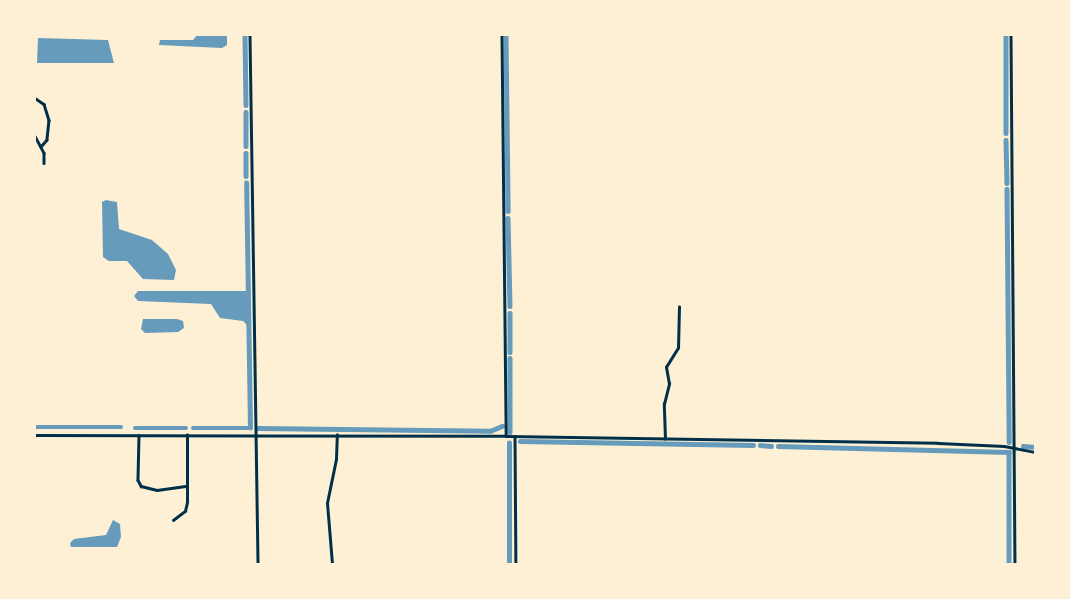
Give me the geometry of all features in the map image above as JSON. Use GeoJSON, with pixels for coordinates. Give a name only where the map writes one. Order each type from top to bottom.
{"type":"FeatureCollection","features":[{"type":"Feature","properties":{"kind":"street"},"geometry":{"type":"LineString","coordinates":[[250,35],[258,564]]}},
{"type":"Feature","properties":{"kind":"street"},"geometry":{"type":"LineString","coordinates":[[502,35],[506,436]]}},
{"type":"Feature","properties":{"kind":"street"},"geometry":{"type":"LineString","coordinates":[[1011,35],[1015,564]]}},
{"type":"Feature","properties":{"kind":"street"},"geometry":{"type":"LineString","coordinates":[[35,98],[44,104],[49,120],[47,140],[41,147]]}},
{"type":"Feature","properties":{"kind":"street"},"geometry":{"type":"LineString","coordinates":[[35,136],[41,147],[44,163]]}},
{"type":"Feature","properties":{"kind":"street"},"geometry":{"type":"LineString","coordinates":[[665,439],[664,404],[669,384],[666,367],[678,348],[679,307]]}},
{"type":"Feature","properties":{"kind":"street"},"geometry":{"type":"LineString","coordinates":[[35,435],[515,436],[941,443],[1035,452]]}},
{"type":"Feature","properties":{"kind":"street"},"geometry":{"type":"LineString","coordinates":[[139,435],[138,480],[141,486],[157,490],[188,486]]}},
{"type":"Feature","properties":{"kind":"street"},"geometry":{"type":"LineString","coordinates":[[173,520],[185,511],[188,486],[187,435]]}},
{"type":"Feature","properties":{"kind":"street"},"geometry":{"type":"LineString","coordinates":[[332,564],[327,503],[336,459],[337,435]]}},
{"type":"Feature","properties":{"kind":"street"},"geometry":{"type":"LineString","coordinates":[[515,436],[516,564]]}},
{"type":"Feature","properties":{"kind":"water"},"geometry":{"type":"Polygon","coordinates":[[[197,35],[227,35],[227,45],[222,48],[159,45],[160,40],[193,40],[197,35]]]}},
{"type":"Feature","properties":{"kind":"water"},"geometry":{"type":"Polygon","coordinates":[[[38,38],[108,40],[114,63],[37,63],[38,38]]]}},
{"type":"Feature","properties":{"kind":"water"},"geometry":{"type":"Polygon","coordinates":[[[106,200],[117,202],[119,229],[152,240],[168,254],[176,270],[174,280],[143,279],[127,261],[109,261],[103,257],[102,202],[106,200]]]}},
{"type":"Feature","properties":{"kind":"water"},"geometry":{"type":"Polygon","coordinates":[[[138,291],[247,291],[247,325],[243,321],[220,318],[211,304],[138,301],[134,296],[138,291]]]}},
{"type":"Feature","properties":{"kind":"water"},"geometry":{"type":"Polygon","coordinates":[[[143,319],[177,319],[183,321],[184,328],[178,332],[145,333],[141,329],[143,319]]]}},
{"type":"Feature","properties":{"kind":"water"},"geometry":{"type":"Polygon","coordinates":[[[113,520],[120,524],[121,537],[117,547],[71,547],[70,543],[74,539],[106,535],[113,520]]]}},
{"type":"Feature","properties":{"kind":"waterway"},"geometry":{"type":"LineString","coordinates":[[245,35],[246,105]]}},
{"type":"Feature","properties":{"kind":"waterway"},"geometry":{"type":"LineString","coordinates":[[506,35],[508,211]]}},
{"type":"Feature","properties":{"kind":"waterway"},"geometry":{"type":"LineString","coordinates":[[1006,35],[1006,133]]}},
{"type":"Feature","properties":{"kind":"waterway"},"geometry":{"type":"LineString","coordinates":[[246,112],[246,146]]}},
{"type":"Feature","properties":{"kind":"waterway"},"geometry":{"type":"LineString","coordinates":[[1006,140],[1007,183]]}},
{"type":"Feature","properties":{"kind":"waterway"},"geometry":{"type":"LineString","coordinates":[[246,153],[246,176]]}},
{"type":"Feature","properties":{"kind":"waterway"},"geometry":{"type":"LineString","coordinates":[[193,428],[250,428],[246,183]]}},
{"type":"Feature","properties":{"kind":"waterway"},"geometry":{"type":"LineString","coordinates":[[1007,189],[1009,442]]}},
{"type":"Feature","properties":{"kind":"waterway"},"geometry":{"type":"LineString","coordinates":[[508,218],[510,306]]}},
{"type":"Feature","properties":{"kind":"waterway"},"geometry":{"type":"LineString","coordinates":[[510,313],[510,352]]}},
{"type":"Feature","properties":{"kind":"waterway"},"geometry":{"type":"LineString","coordinates":[[510,358],[510,432]]}},
{"type":"Feature","properties":{"kind":"waterway"},"geometry":{"type":"LineString","coordinates":[[258,428],[490,431],[502,426]]}},
{"type":"Feature","properties":{"kind":"waterway"},"geometry":{"type":"LineString","coordinates":[[35,427],[121,427]]}},
{"type":"Feature","properties":{"kind":"waterway"},"geometry":{"type":"LineString","coordinates":[[135,428],[186,428]]}},
{"type":"Feature","properties":{"kind":"waterway"},"geometry":{"type":"LineString","coordinates":[[520,441],[753,445]]}},
{"type":"Feature","properties":{"kind":"waterway"},"geometry":{"type":"LineString","coordinates":[[509,443],[509,564]]}},
{"type":"Feature","properties":{"kind":"waterway"},"geometry":{"type":"LineString","coordinates":[[760,445],[771,446]]}},
{"type":"Feature","properties":{"kind":"waterway"},"geometry":{"type":"LineString","coordinates":[[778,446],[1009,452],[1009,564]]}},
{"type":"Feature","properties":{"kind":"waterway"},"geometry":{"type":"LineString","coordinates":[[1023,446],[1035,447]]}}]}
